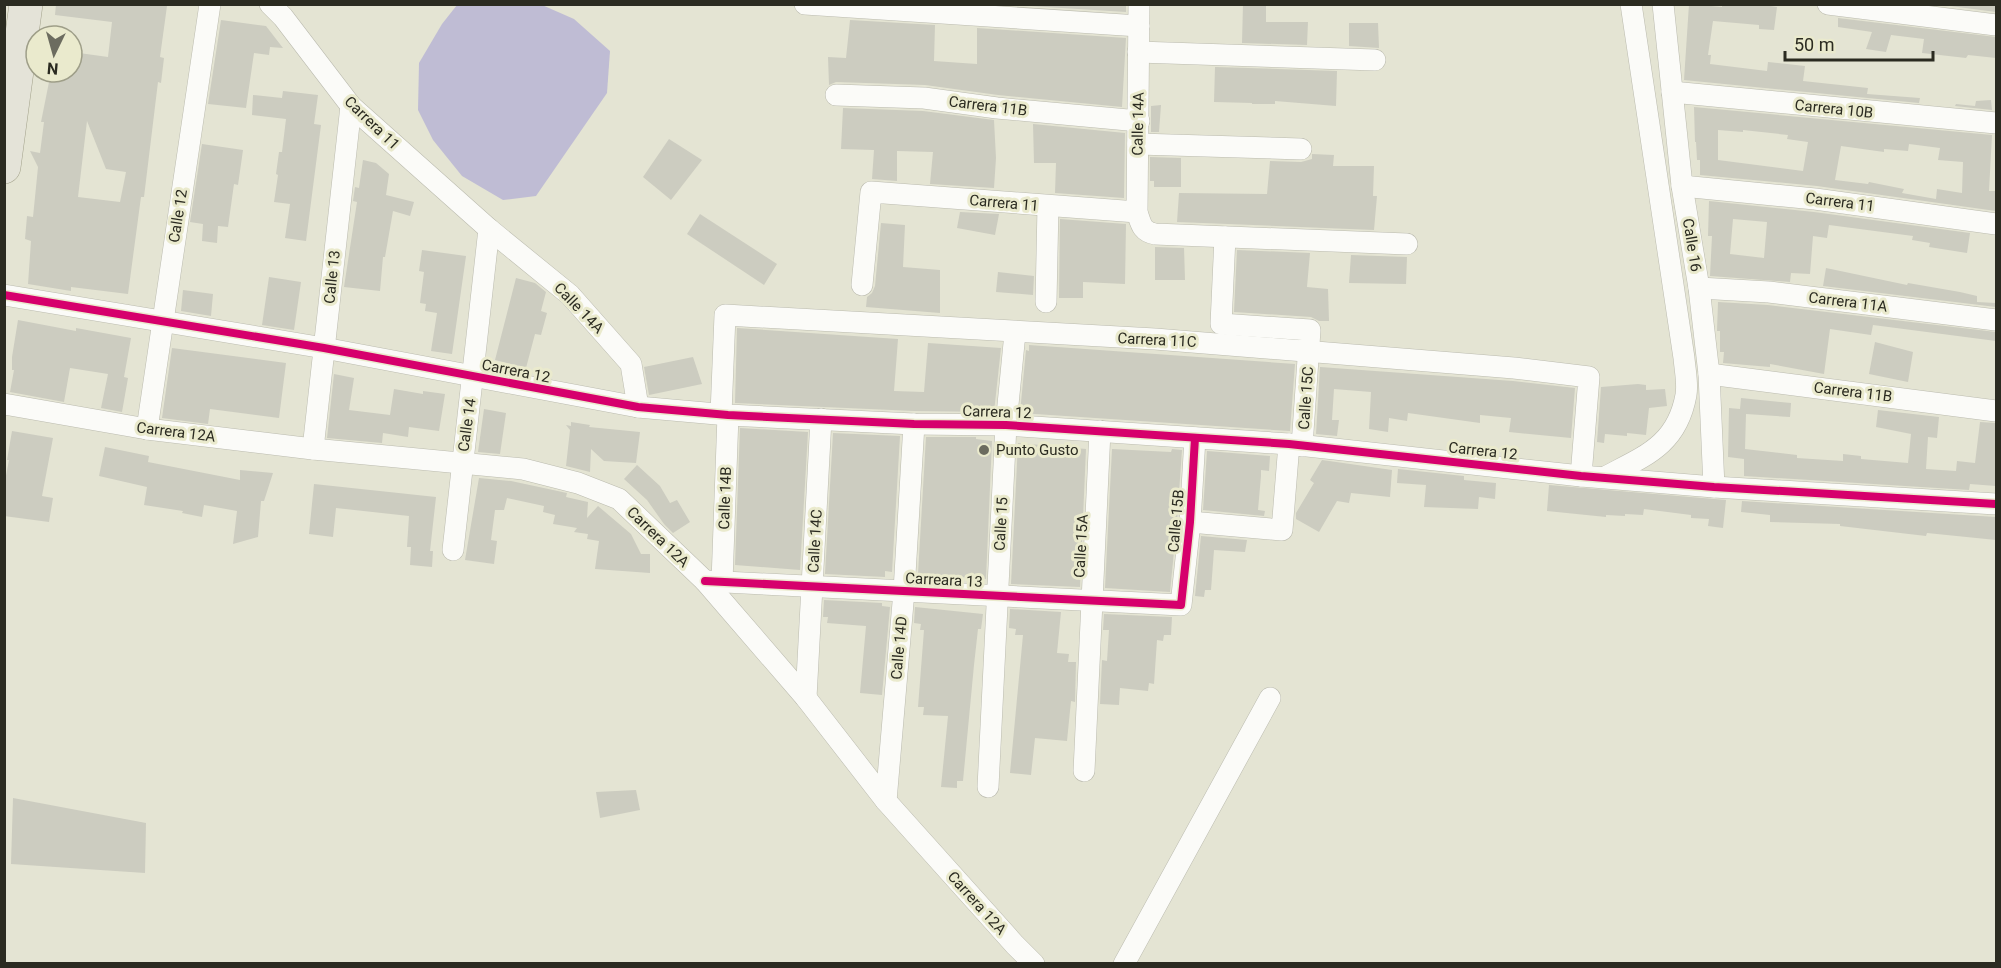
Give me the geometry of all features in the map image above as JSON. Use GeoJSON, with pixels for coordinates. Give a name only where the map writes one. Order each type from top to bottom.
{"type":"FeatureCollection","features":[{"type":"Feature","properties":{"kind":"main road"},"geometry":{"type":"LineString","coordinates":[[4,167],[26,4]]}},
{"type":"Feature","properties":{"kind":"street","name":"Calle 12"},"geometry":{"type":"LineString","coordinates":[[147,429],[210,4]]}},
{"type":"Feature","properties":{"kind":"street","name":"Carrera 11"},"geometry":{"type":"LineString","coordinates":[[270,4],[283,17],[351,106],[489,229]]}},
{"type":"Feature","properties":{"kind":"street"},"geometry":{"type":"LineString","coordinates":[[805,4],[1140,26]]}},
{"type":"Feature","properties":{"kind":"street","name":"Calle 14A"},"geometry":{"type":"LineString","coordinates":[[1137,212],[1139,4]]}},
{"type":"Feature","properties":{"kind":"street"},"geometry":{"type":"LineString","coordinates":[[1605,477],[1654,451],[1675,429],[1686,394],[1682,346],[1631,4]]}},
{"type":"Feature","properties":{"kind":"street","name":"Calle 16"},"geometry":{"type":"LineString","coordinates":[[1663,4],[1682,186],[1700,288],[1709,374],[1714,487]]}},
{"type":"Feature","properties":{"kind":"street"},"geometry":{"type":"LineString","coordinates":[[1828,4],[1996,25]]}},
{"type":"Feature","properties":{"kind":"street"},"geometry":{"type":"LineString","coordinates":[[1138,52],[1375,60]]}},
{"type":"Feature","properties":{"kind":"street","name":"Carrera 10B"},"geometry":{"type":"LineString","coordinates":[[1671,92],[1996,123]]}},
{"type":"Feature","properties":{"kind":"street","name":"Carrera 11B"},"geometry":{"type":"LineString","coordinates":[[836,95],[924,98],[997,108],[1139,121]]}},
{"type":"Feature","properties":{"kind":"street","name":"Calle 13"},"geometry":{"type":"LineString","coordinates":[[313,449],[351,106]]}},
{"type":"Feature","properties":{"kind":"street"},"geometry":{"type":"LineString","coordinates":[[1138,144],[1302,149]]}},
{"type":"Feature","properties":{"kind":"street","name":"Carrera 11"},"geometry":{"type":"LineString","coordinates":[[1682,186],[1815,199],[1996,224]]}},
{"type":"Feature","properties":{"kind":"street","name":"Carrera 11"},"geometry":{"type":"LineString","coordinates":[[862,285],[871,192],[1137,212]]}},
{"type":"Feature","properties":{"kind":"street"},"geometry":{"type":"LineString","coordinates":[[1046,302],[1048,206]]}},
{"type":"Feature","properties":{"kind":"street"},"geometry":{"type":"LineString","coordinates":[[1137,212],[1143,229],[1155,234],[1407,244]]}},
{"type":"Feature","properties":{"kind":"street","name":"Calle 14A"},"geometry":{"type":"LineString","coordinates":[[489,229],[570,295],[631,364],[638,407]]}},
{"type":"Feature","properties":{"kind":"street","name":"Calle 14"},"geometry":{"type":"LineString","coordinates":[[453,550],[489,229]]}},
{"type":"Feature","properties":{"kind":"street"},"geometry":{"type":"LineString","coordinates":[[1225,237],[1221,324],[1310,330],[1310,351]]}},
{"type":"Feature","properties":{"kind":"street","name":"Carrera 11A"},"geometry":{"type":"LineString","coordinates":[[1700,288],[1769,292],[1996,320]]}},
{"type":"Feature","properties":{"kind":"street","name":"Carrera 12"},"geometry":{"type":"LineString","coordinates":[[4,295],[324,348],[638,407],[914,424],[1006,425],[1100,431],[1296,445],[1581,476],[1714,487],[1996,504]]}},
{"type":"Feature","properties":{"kind":"street","name":"Carrera 11C"},"geometry":{"type":"LineString","coordinates":[[725,315],[1015,333],[1155,339],[1514,368],[1589,377],[1581,476]]}},
{"type":"Feature","properties":{"kind":"street","name":"Calle 14B"},"geometry":{"type":"LineString","coordinates":[[713,582],[725,414],[725,315]]}},
{"type":"Feature","properties":{"kind":"street","name":"Calle 15"},"geometry":{"type":"LineString","coordinates":[[988,787],[1006,425],[1015,333]]}},
{"type":"Feature","properties":{"kind":"street","name":"Calle 15C"},"geometry":{"type":"LineString","coordinates":[[1190,522],[1282,530],[1310,351]]}},
{"type":"Feature","properties":{"kind":"street","name":"Carrera 11B"},"geometry":{"type":"LineString","coordinates":[[1709,374],[1996,411]]}},
{"type":"Feature","properties":{"kind":"street","name":"Carrera 12A"},"geometry":{"type":"LineString","coordinates":[[4,404],[147,429],[313,449],[523,469],[578,483],[619,499],[713,582],[886,801],[1015,945],[1034,963]]}},
{"type":"Feature","properties":{"kind":"street","name":"Calle 14C"},"geometry":{"type":"LineString","coordinates":[[806,698],[821,419]]}},
{"type":"Feature","properties":{"kind":"street","name":"Calle 14D"},"geometry":{"type":"LineString","coordinates":[[886,801],[904,591],[914,424]]}},
{"type":"Feature","properties":{"kind":"street","name":"Calle 15A"},"geometry":{"type":"LineString","coordinates":[[1084,771],[1100,431]]}},
{"type":"Feature","properties":{"kind":"street","name":"Calle 15B"},"geometry":{"type":"LineString","coordinates":[[1181,605],[1190,522],[1195,438]]}},
{"type":"Feature","properties":{"kind":"street","name":"Carreara 13"},"geometry":{"type":"LineString","coordinates":[[713,582],[1181,605]]}},
{"type":"Feature","properties":{"kind":"street"},"geometry":{"type":"LineString","coordinates":[[1124,963],[1270,698]]}},
{"type":"Feature","properties":{"kind":"shaded area"},"geometry":{"type":"Polygon","coordinates":[[[457,5],[542,5],[574,19],[610,51],[607,93],[536,196],[503,200],[462,176],[433,140],[418,110],[419,63],[442,24],[457,5]]]}},
{"type":"Feature","properties":{"kind":"building"},"geometry":{"type":"Polygon","coordinates":[[[56,4],[167,6],[160,57],[164,58],[161,83],[158,82],[144,197],[141,197],[128,294],[71,287],[71,291],[28,284],[31,241],[25,239],[27,216],[33,217],[38,167],[30,151],[40,153],[44,122],[41,122],[49,84],[84,84],[84,54],[108,57],[112,22],[55,15],[56,4]],[[87,121],[78,197],[120,202],[126,172],[106,169],[87,121]]]}},
{"type":"Feature","properties":{"kind":"building"},"geometry":{"type":"Polygon","coordinates":[[[1030,4],[1126,4],[1126,12],[1030,6],[1030,4]]]}},
{"type":"Feature","properties":{"kind":"building"},"geometry":{"type":"Polygon","coordinates":[[[1243,4],[1266,4],[1266,22],[1308,22],[1307,45],[1242,43],[1243,4]]]}},
{"type":"Feature","properties":{"kind":"building"},"geometry":{"type":"Polygon","coordinates":[[[1689,4],[1722,7],[1722,4],[1757,4],[1777,7],[1774,30],[1759,29],[1759,25],[1713,21],[1708,55],[1711,55],[1710,64],[1767,71],[1768,62],[1805,66],[1803,81],[1868,88],[1867,94],[1920,98],[1919,103],[1684,80],[1689,4]]]}},
{"type":"Feature","properties":{"kind":"building"},"geometry":{"type":"Polygon","coordinates":[[[1935,4],[1996,4],[1996,12],[1935,4]]]}},
{"type":"Feature","properties":{"kind":"building"},"geometry":{"type":"Polygon","coordinates":[[[1838,18],[1996,37],[1996,58],[1968,55],[1966,58],[1922,53],[1924,39],[1891,35],[1886,52],[1866,49],[1872,32],[1838,27],[1838,18]]]}},
{"type":"Feature","properties":{"kind":"building"},"geometry":{"type":"Polygon","coordinates":[[[221,20],[266,26],[283,48],[270,47],[269,55],[254,53],[246,108],[208,104],[221,20]]]}},
{"type":"Feature","properties":{"kind":"building"},"geometry":{"type":"Polygon","coordinates":[[[850,20],[935,25],[934,61],[977,64],[977,28],[1126,38],[1122,107],[998,95],[925,85],[836,82],[829,85],[828,57],[846,58],[850,20]]]}},
{"type":"Feature","properties":{"kind":"building"},"geometry":{"type":"Polygon","coordinates":[[[1349,23],[1378,23],[1379,48],[1349,46],[1349,23]]]}},
{"type":"Feature","properties":{"kind":"building"},"geometry":{"type":"Polygon","coordinates":[[[1215,67],[1337,71],[1336,106],[1275,101],[1275,104],[1214,102],[1215,67]]]}},
{"type":"Feature","properties":{"kind":"building"},"geometry":{"type":"Polygon","coordinates":[[[283,91],[318,95],[314,124],[321,125],[306,241],[285,238],[290,204],[274,202],[279,152],[282,152],[286,119],[252,115],[253,95],[282,98],[283,91]]]}},
{"type":"Feature","properties":{"kind":"building"},"geometry":{"type":"Polygon","coordinates":[[[1991,100],[1992,110],[1955,106],[1956,104],[1975,106],[1976,101],[1991,100]]]}},
{"type":"Feature","properties":{"kind":"building"},"geometry":{"type":"Polygon","coordinates":[[[1161,105],[1159,132],[1151,132],[1151,106],[1161,105]]]}},
{"type":"Feature","properties":{"kind":"building"},"geometry":{"type":"Polygon","coordinates":[[[1694,107],[1992,135],[1989,191],[1996,191],[1996,211],[1817,186],[1700,175],[1700,160],[1697,160],[1694,107]],[[1718,130],[1718,160],[1803,171],[1808,142],[1787,139],[1788,135],[1718,130]],[[1909,144],[1908,151],[1884,149],[1884,152],[1841,146],[1835,180],[1868,184],[1869,182],[1904,189],[1902,193],[1936,199],[1937,189],[1962,193],[1963,162],[1938,160],[1940,148],[1909,144]]]}},
{"type":"Feature","properties":{"kind":"building"},"geometry":{"type":"Polygon","coordinates":[[[843,108],[923,111],[994,120],[996,158],[994,188],[930,184],[933,152],[897,151],[897,181],[872,179],[874,150],[841,149],[843,108]]]}},
{"type":"Feature","properties":{"kind":"building"},"geometry":{"type":"Polygon","coordinates":[[[1033,124],[1125,133],[1124,198],[1055,193],[1056,163],[1034,163],[1033,124]]]}},
{"type":"Feature","properties":{"kind":"building"},"geometry":{"type":"Polygon","coordinates":[[[669,139],[702,160],[671,200],[643,177],[669,139]]]}},
{"type":"Feature","properties":{"kind":"building"},"geometry":{"type":"Polygon","coordinates":[[[202,144],[243,150],[238,185],[234,184],[228,227],[218,226],[217,243],[202,241],[203,224],[190,222],[202,144]]]}},
{"type":"Feature","properties":{"kind":"building"},"geometry":{"type":"Polygon","coordinates":[[[1312,154],[1334,155],[1333,166],[1374,166],[1373,196],[1377,196],[1374,230],[1177,222],[1179,193],[1267,194],[1270,161],[1301,162],[1312,159],[1312,154]]]}},
{"type":"Feature","properties":{"kind":"building"},"geometry":{"type":"Polygon","coordinates":[[[1150,157],[1181,158],[1181,187],[1154,187],[1154,181],[1150,181],[1150,157]]]}},
{"type":"Feature","properties":{"kind":"building"},"geometry":{"type":"Polygon","coordinates":[[[363,160],[376,163],[389,174],[386,195],[414,202],[410,216],[393,211],[385,257],[383,257],[380,291],[344,287],[357,202],[353,201],[355,187],[359,188],[363,160]]]}},
{"type":"Feature","properties":{"kind":"building"},"geometry":{"type":"Polygon","coordinates":[[[1709,201],[1814,212],[1970,233],[1967,253],[1929,247],[1930,243],[1912,240],[1913,236],[1829,225],[1827,238],[1813,236],[1810,274],[1791,273],[1790,282],[1710,276],[1712,236],[1708,236],[1709,201]],[[1733,219],[1730,254],[1764,258],[1767,222],[1733,219]]]}},
{"type":"Feature","properties":{"kind":"building"},"geometry":{"type":"Polygon","coordinates":[[[960,212],[999,214],[995,235],[957,228],[960,212]]]}},
{"type":"Feature","properties":{"kind":"building"},"geometry":{"type":"Polygon","coordinates":[[[700,214],[777,264],[764,285],[687,234],[700,214]]]}},
{"type":"Feature","properties":{"kind":"building"},"geometry":{"type":"Polygon","coordinates":[[[1060,219],[1126,224],[1125,284],[1083,282],[1083,298],[1059,298],[1060,219]]]}},
{"type":"Feature","properties":{"kind":"building"},"geometry":{"type":"Polygon","coordinates":[[[881,223],[905,225],[903,267],[940,270],[940,313],[866,307],[867,297],[875,286],[881,223]]]}},
{"type":"Feature","properties":{"kind":"building"},"geometry":{"type":"Polygon","coordinates":[[[1155,247],[1184,248],[1185,280],[1155,280],[1155,247]]]}},
{"type":"Feature","properties":{"kind":"building"},"geometry":{"type":"Polygon","coordinates":[[[422,250],[466,256],[452,354],[431,351],[437,313],[425,311],[426,304],[420,303],[424,272],[419,271],[422,250]]]}},
{"type":"Feature","properties":{"kind":"building"},"geometry":{"type":"Polygon","coordinates":[[[1237,250],[1310,253],[1307,287],[1328,289],[1329,321],[1319,321],[1311,317],[1234,312],[1237,250]]]}},
{"type":"Feature","properties":{"kind":"building"},"geometry":{"type":"Polygon","coordinates":[[[1351,255],[1407,257],[1406,284],[1349,283],[1351,255]]]}},
{"type":"Feature","properties":{"kind":"building"},"geometry":{"type":"Polygon","coordinates":[[[1826,268],[1907,285],[1908,283],[1960,292],[1977,296],[1977,302],[1996,303],[1996,307],[1823,286],[1826,268]]]}},
{"type":"Feature","properties":{"kind":"building"},"geometry":{"type":"Polygon","coordinates":[[[998,272],[1034,276],[1033,295],[996,292],[998,272]]]}},
{"type":"Feature","properties":{"kind":"building"},"geometry":{"type":"Polygon","coordinates":[[[269,277],[301,282],[294,330],[262,325],[269,277]]]}},
{"type":"Feature","properties":{"kind":"building"},"geometry":{"type":"Polygon","coordinates":[[[516,278],[535,283],[546,292],[541,311],[547,313],[541,335],[535,334],[526,368],[495,360],[516,278]]]}},
{"type":"Feature","properties":{"kind":"building"},"geometry":{"type":"Polygon","coordinates":[[[183,290],[213,294],[211,316],[181,311],[183,290]]]}},
{"type":"Feature","properties":{"kind":"building"},"geometry":{"type":"Polygon","coordinates":[[[1718,302],[1768,305],[1996,332],[1996,341],[1873,325],[1871,335],[1830,329],[1824,374],[1770,364],[1770,367],[1723,363],[1724,352],[1720,352],[1720,331],[1717,331],[1718,302]]]}},
{"type":"Feature","properties":{"kind":"building"},"geometry":{"type":"Polygon","coordinates":[[[18,320],[131,338],[124,377],[128,378],[122,412],[101,408],[108,374],[70,368],[64,402],[10,392],[14,370],[12,370],[12,357],[18,320]]]}},
{"type":"Feature","properties":{"kind":"building"},"geometry":{"type":"Polygon","coordinates":[[[737,328],[898,339],[894,391],[924,392],[928,343],[1001,348],[994,412],[735,403],[737,328]]]}},
{"type":"Feature","properties":{"kind":"building"},"geometry":{"type":"Polygon","coordinates":[[[1875,342],[1913,352],[1908,382],[1869,374],[1875,342]]]}},
{"type":"Feature","properties":{"kind":"building"},"geometry":{"type":"Polygon","coordinates":[[[1029,345],[1295,364],[1290,431],[1020,413],[1026,350],[1029,351],[1029,345]]]}},
{"type":"Feature","properties":{"kind":"building"},"geometry":{"type":"Polygon","coordinates":[[[172,348],[286,363],[279,418],[210,409],[208,424],[162,418],[172,348]]]}},
{"type":"Feature","properties":{"kind":"building"},"geometry":{"type":"Polygon","coordinates":[[[693,357],[702,384],[649,395],[644,367],[693,357]]]}},
{"type":"Feature","properties":{"kind":"building"},"geometry":{"type":"Polygon","coordinates":[[[1320,367],[1513,381],[1575,388],[1571,438],[1509,432],[1511,418],[1480,415],[1480,423],[1408,413],[1407,421],[1389,418],[1388,432],[1369,429],[1371,392],[1334,389],[1332,420],[1339,420],[1337,436],[1316,434],[1320,367]]]}},
{"type":"Feature","properties":{"kind":"building"},"geometry":{"type":"Polygon","coordinates":[[[334,374],[354,378],[349,410],[390,415],[394,389],[423,394],[423,391],[445,394],[439,431],[409,427],[408,437],[383,433],[382,443],[327,438],[334,374]]]}},
{"type":"Feature","properties":{"kind":"building"},"geometry":{"type":"Polygon","coordinates":[[[1646,385],[1646,390],[1665,389],[1667,406],[1649,408],[1646,435],[1605,434],[1604,443],[1597,442],[1601,387],[1646,385]]]}},
{"type":"Feature","properties":{"kind":"building"},"geometry":{"type":"Polygon","coordinates":[[[1741,398],[1791,403],[1790,417],[1746,414],[1745,449],[1797,455],[1797,458],[1843,461],[1843,454],[1861,456],[1861,459],[1908,463],[1911,434],[1876,427],[1878,410],[1939,417],[1937,438],[1928,437],[1926,469],[1956,471],[1957,461],[1975,463],[1980,422],[1996,423],[1996,486],[1970,484],[1969,490],[1744,476],[1744,459],[1728,457],[1729,408],[1740,409],[1741,398]]]}},
{"type":"Feature","properties":{"kind":"building"},"geometry":{"type":"Polygon","coordinates":[[[484,409],[506,413],[500,454],[478,452],[484,409]]]}},
{"type":"Feature","properties":{"kind":"building"},"geometry":{"type":"Polygon","coordinates":[[[571,422],[590,425],[589,427],[640,432],[636,463],[604,461],[591,449],[590,472],[566,466],[570,430],[566,425],[571,426],[571,422]]]}},
{"type":"Feature","properties":{"kind":"building"},"geometry":{"type":"Polygon","coordinates":[[[740,428],[808,432],[800,570],[735,565],[740,428]]]}},
{"type":"Feature","properties":{"kind":"building"},"geometry":{"type":"Polygon","coordinates":[[[12,431],[53,438],[42,496],[53,498],[49,522],[4,516],[4,486],[12,431]]]}},
{"type":"Feature","properties":{"kind":"building"},"geometry":{"type":"Polygon","coordinates":[[[833,433],[900,436],[892,572],[885,571],[885,577],[825,574],[833,433]]]}},
{"type":"Feature","properties":{"kind":"building"},"geometry":{"type":"Polygon","coordinates":[[[926,437],[976,437],[976,439],[992,441],[986,579],[918,574],[926,437]]]}},
{"type":"Feature","properties":{"kind":"building"},"geometry":{"type":"Polygon","coordinates":[[[1018,443],[1086,449],[1080,587],[1011,584],[1018,443]]]}},
{"type":"Feature","properties":{"kind":"building"},"geometry":{"type":"Polygon","coordinates":[[[105,447],[149,456],[148,462],[240,480],[240,470],[273,473],[264,501],[261,501],[258,537],[233,544],[237,511],[204,505],[202,517],[182,513],[183,511],[144,505],[147,487],[99,476],[105,447]]]}},
{"type":"Feature","properties":{"kind":"building"},"geometry":{"type":"Polygon","coordinates":[[[1112,449],[1171,452],[1172,449],[1182,450],[1170,592],[1105,588],[1112,449]]]}},
{"type":"Feature","properties":{"kind":"building"},"geometry":{"type":"Polygon","coordinates":[[[1207,451],[1270,456],[1269,471],[1261,470],[1258,510],[1265,511],[1264,516],[1203,510],[1207,451]]]}},
{"type":"Feature","properties":{"kind":"building"},"geometry":{"type":"Polygon","coordinates":[[[1322,460],[1392,470],[1390,497],[1351,493],[1349,503],[1337,501],[1319,532],[1296,519],[1296,513],[1314,483],[1310,480],[1322,460]]]}},
{"type":"Feature","properties":{"kind":"building"},"geometry":{"type":"Polygon","coordinates":[[[637,465],[660,486],[670,503],[677,500],[690,522],[673,533],[664,524],[647,500],[624,479],[637,465]]]}},
{"type":"Feature","properties":{"kind":"building"},"geometry":{"type":"Polygon","coordinates":[[[1398,469],[1464,476],[1464,480],[1496,483],[1495,499],[1479,497],[1478,509],[1424,507],[1426,485],[1397,483],[1398,469]]]}},
{"type":"Feature","properties":{"kind":"building"},"geometry":{"type":"Polygon","coordinates":[[[479,478],[511,481],[567,493],[566,497],[588,502],[587,518],[598,506],[631,534],[641,554],[650,554],[650,573],[595,569],[599,541],[587,539],[588,534],[574,532],[577,528],[553,524],[555,515],[543,512],[544,506],[507,498],[504,510],[495,510],[491,540],[497,541],[494,564],[465,560],[479,478]]]}},
{"type":"Feature","properties":{"kind":"building"},"geometry":{"type":"Polygon","coordinates":[[[314,484],[436,497],[430,551],[433,551],[432,567],[410,565],[411,547],[407,547],[409,516],[336,508],[333,537],[309,534],[314,484]]]}},
{"type":"Feature","properties":{"kind":"building"},"geometry":{"type":"Polygon","coordinates":[[[1549,485],[1726,500],[1723,528],[1708,526],[1709,519],[1644,509],[1643,515],[1606,515],[1606,517],[1547,511],[1549,485]]]}},
{"type":"Feature","properties":{"kind":"building"},"geometry":{"type":"Polygon","coordinates":[[[1742,501],[1996,517],[1996,540],[1927,533],[1926,536],[1840,526],[1840,524],[1770,522],[1770,515],[1741,512],[1742,501]]]}},
{"type":"Feature","properties":{"kind":"building"},"geometry":{"type":"Polygon","coordinates":[[[1201,536],[1247,540],[1245,552],[1214,550],[1211,590],[1205,590],[1204,597],[1195,596],[1201,536]]]}},
{"type":"Feature","properties":{"kind":"building"},"geometry":{"type":"Polygon","coordinates":[[[824,600],[882,603],[882,606],[890,607],[882,695],[860,693],[866,626],[827,623],[828,617],[823,617],[824,600]]]}},
{"type":"Feature","properties":{"kind":"building"},"geometry":{"type":"Polygon","coordinates":[[[915,607],[983,614],[981,629],[978,629],[963,781],[957,781],[957,788],[941,787],[948,716],[923,715],[924,707],[918,707],[924,630],[920,630],[921,624],[914,623],[915,607]]]}},
{"type":"Feature","properties":{"kind":"building"},"geometry":{"type":"Polygon","coordinates":[[[1010,609],[1061,612],[1057,653],[1069,654],[1068,662],[1076,662],[1075,702],[1071,701],[1067,741],[1035,738],[1031,775],[1010,773],[1023,635],[1015,635],[1016,629],[1009,628],[1010,609]]]}},
{"type":"Feature","properties":{"kind":"building"},"geometry":{"type":"Polygon","coordinates":[[[1104,614],[1172,617],[1171,635],[1164,635],[1163,641],[1157,640],[1154,684],[1149,683],[1148,691],[1120,688],[1119,705],[1100,704],[1102,660],[1107,661],[1109,630],[1103,630],[1104,614]]]}},
{"type":"Feature","properties":{"kind":"building"},"geometry":{"type":"Polygon","coordinates":[[[636,790],[640,810],[600,818],[596,792],[636,790]]]}},
{"type":"Feature","properties":{"kind":"building"},"geometry":{"type":"Polygon","coordinates":[[[13,798],[146,823],[145,873],[11,864],[13,798]]]}},
{"type":"Feature","properties":{"kind":"cycle path"},"geometry":{"type":"LineString","coordinates":[[4,295],[324,348],[638,407],[728,415],[914,424],[1006,425],[1289,444],[1581,476],[1714,487],[1996,504]]}},
{"type":"Feature","properties":{"kind":"cycle path"},"geometry":{"type":"LineString","coordinates":[[705,581],[1181,605],[1190,522],[1195,438]]}},
{"type":"Feature","properties":{"kind":"place","name":"Punto Gusto"},"geometry":{"type":"Point","coordinates":[984,450]}}]}
